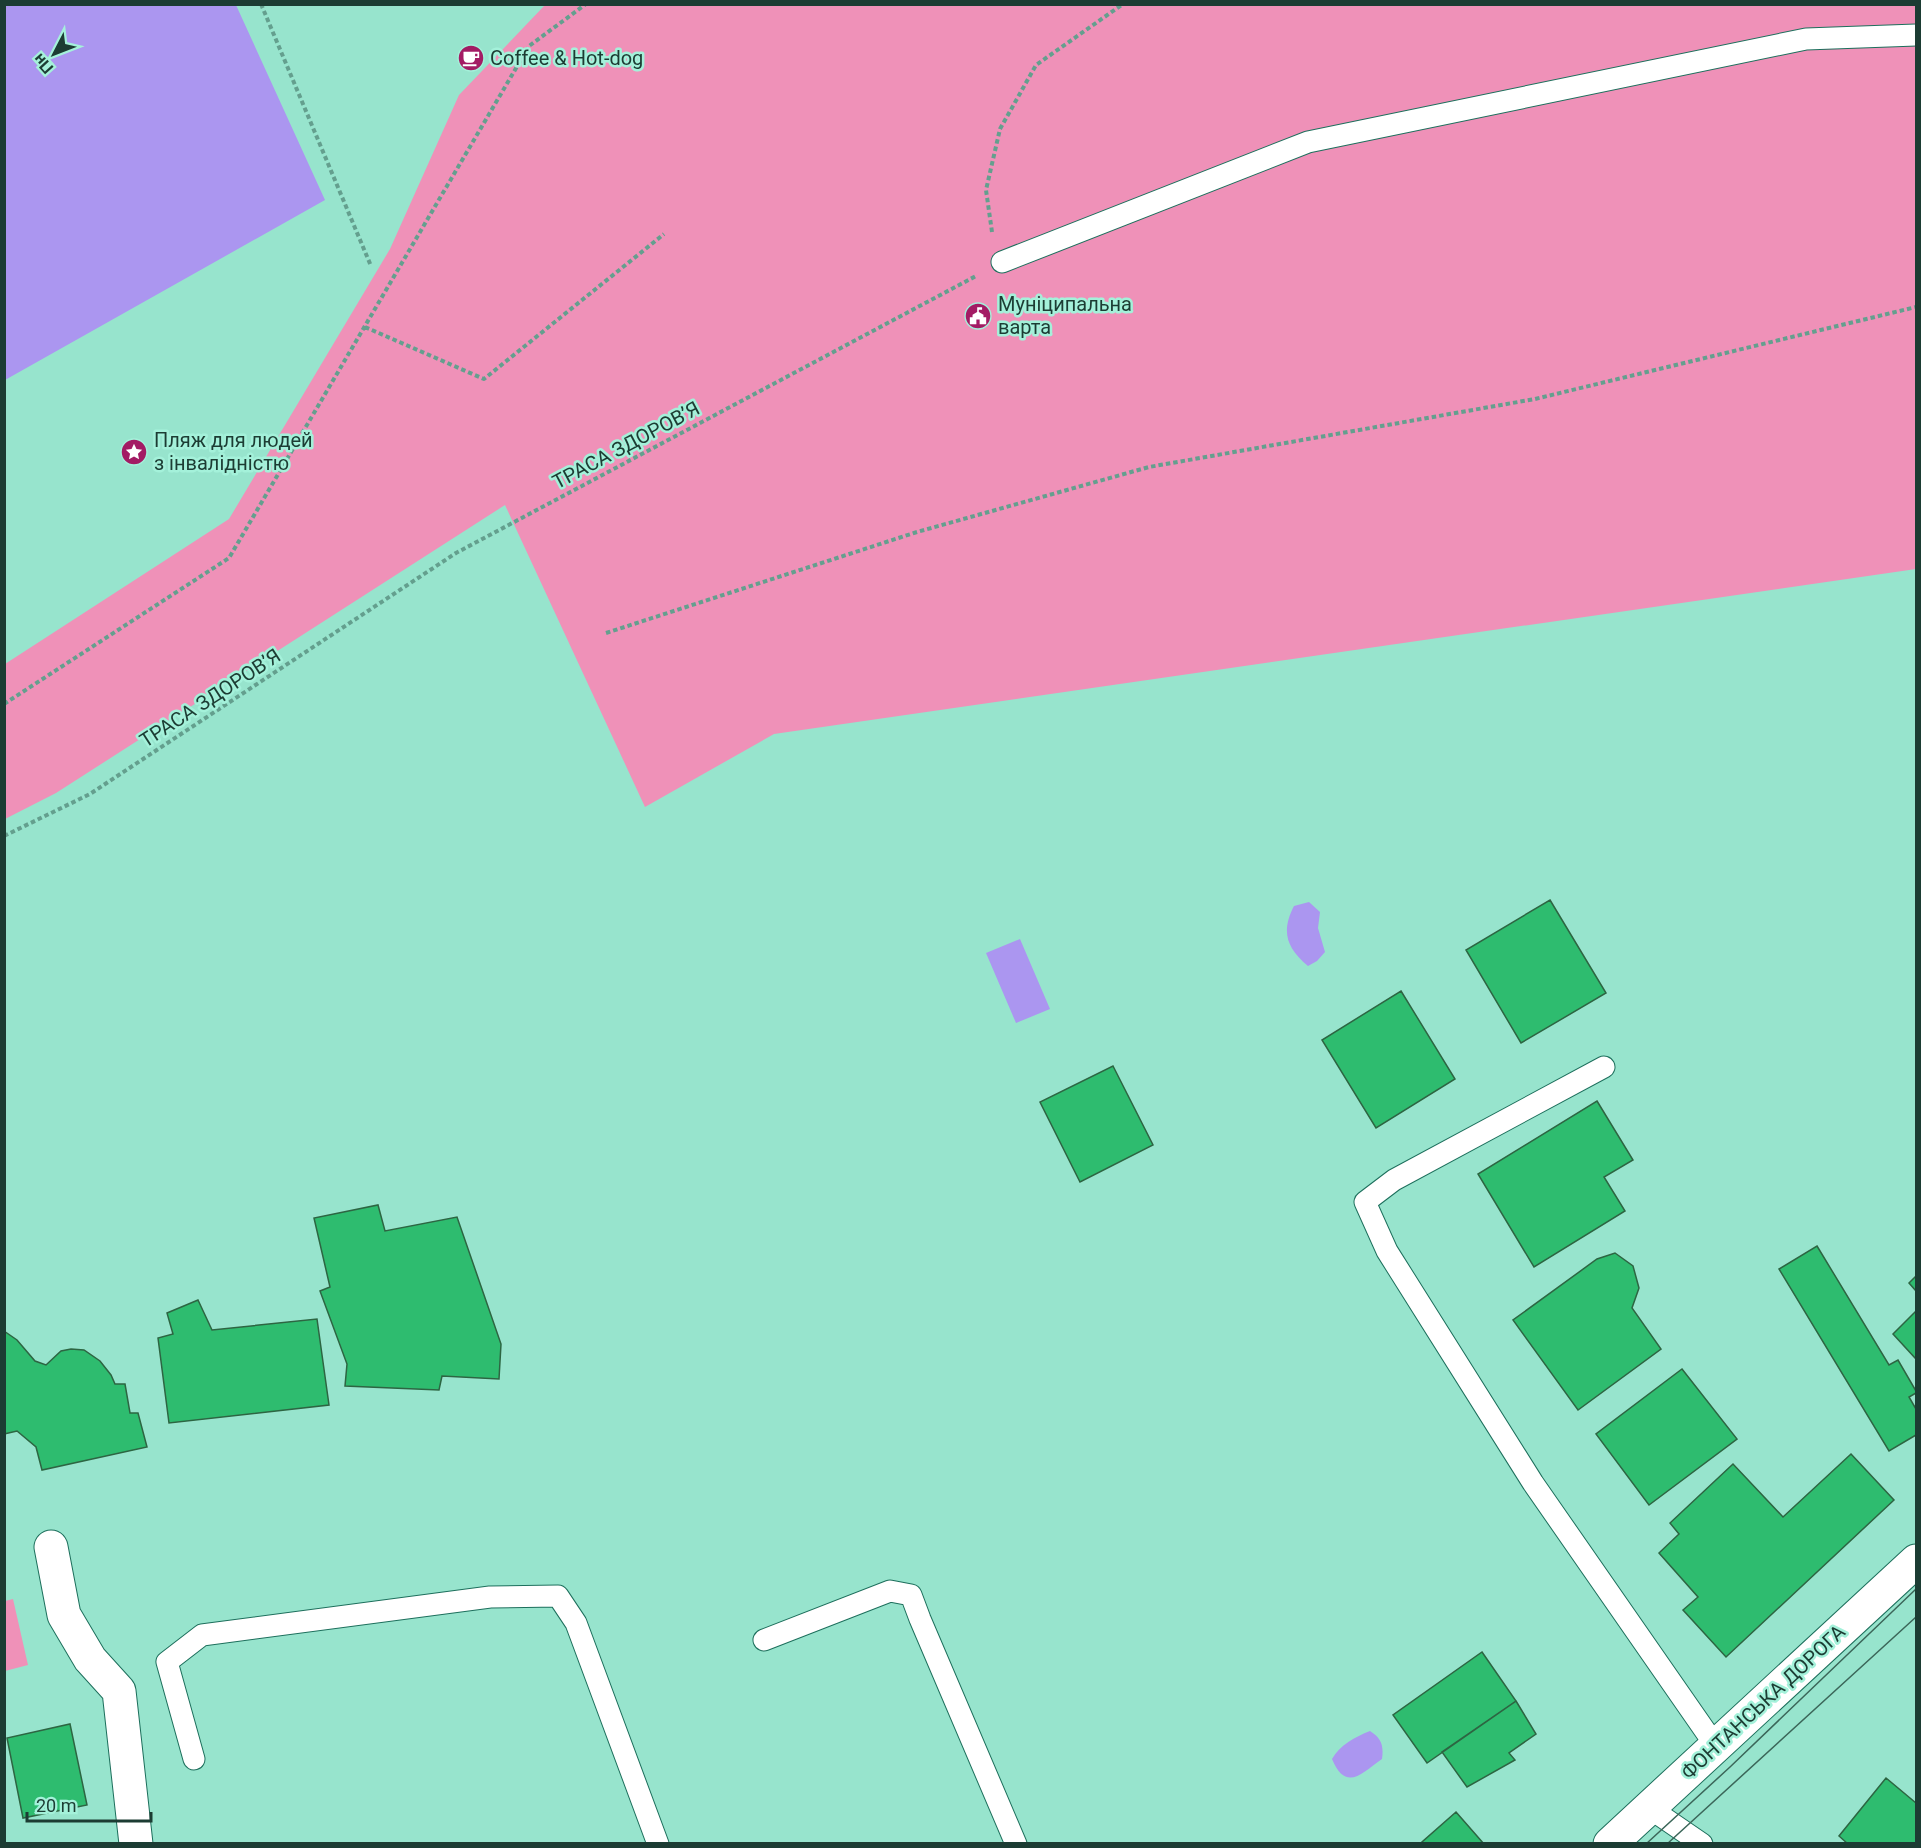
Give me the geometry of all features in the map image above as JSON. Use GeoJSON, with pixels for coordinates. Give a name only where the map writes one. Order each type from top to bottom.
{"type":"FeatureCollection","features":[{"type":"Feature","properties":{"kind":"main road"},"geometry":{"type":"LineString","coordinates":[[51,1547],[64,1615],[90,1659],[119,1691],[136,1844]]}},
{"type":"Feature","properties":{"kind":"main road","name":"ФОНТАНСЬКА ДОРОГА"},"geometry":{"type":"LineString","coordinates":[[1610,1844],[1917,1561]]}},
{"type":"Feature","properties":{"kind":"lane"},"geometry":{"type":"LineString","coordinates":[[1002,262],[1308,142],[1806,39],[1917,34]]}},
{"type":"Feature","properties":{"kind":"lane"},"geometry":{"type":"LineString","coordinates":[[1604,1067],[1394,1180],[1365,1202],[1387,1251],[1533,1483],[1715,1745]]}},
{"type":"Feature","properties":{"kind":"lane"},"geometry":{"type":"LineString","coordinates":[[764,1640],[890,1591],[911,1595],[1016,1844]]}},
{"type":"Feature","properties":{"kind":"lane"},"geometry":{"type":"LineString","coordinates":[[194,1759],[167,1662],[202,1635],[490,1597],[558,1596],[576,1623],[657,1844]]}},
{"type":"Feature","properties":{"kind":"lane"},"geometry":{"type":"LineString","coordinates":[[1648,1807],[1702,1844]]}},
{"type":"Feature","properties":{"kind":"path"},"geometry":{"type":"LineString","coordinates":[[261,4],[371,266]]}},
{"type":"Feature","properties":{"kind":"path"},"geometry":{"type":"LineString","coordinates":[[4,704],[229,558],[529,46],[586,4]]}},
{"type":"Feature","properties":{"kind":"path"},"geometry":{"type":"LineString","coordinates":[[1002,262],[989,225],[986,190],[1000,129],[1036,65],[1123,4]]}},
{"type":"Feature","properties":{"kind":"path"},"geometry":{"type":"LineString","coordinates":[[366,327],[484,379],[664,234]]}},
{"type":"Feature","properties":{"kind":"path","name":"ТРАСА ЗДОРОВ’Я"},"geometry":{"type":"LineString","coordinates":[[4,836],[90,794],[456,553],[1002,262]]}},
{"type":"Feature","properties":{"kind":"path"},"geometry":{"type":"LineString","coordinates":[[606,633],[917,532],[1149,467],[1535,399],[1917,307]]}},
{"type":"Feature","properties":{"kind":"shaded area"},"geometry":{"type":"Polygon","coordinates":[[[5,4],[236,5],[325,200],[5,380],[5,4]]]}},
{"type":"Feature","properties":{"kind":"shaded area"},"geometry":{"type":"Polygon","coordinates":[[[545,5],[1916,5],[1916,569],[774,734],[645,807],[505,505],[56,793],[5,819],[5,664],[229,519],[390,249],[459,95],[545,5]]]}},
{"type":"Feature","properties":{"kind":"shaded area"},"geometry":{"type":"Polygon","coordinates":[[[1309,902],[1320,912],[1318,928],[1325,952],[1317,961],[1308,966],[1290,946],[1287,931],[1294,906],[1309,902]]]}},
{"type":"Feature","properties":{"kind":"shaded area"},"geometry":{"type":"Polygon","coordinates":[[[1020,939],[1050,1009],[1016,1023],[986,953],[1020,939]]]}},
{"type":"Feature","properties":{"kind":"shaded area"},"geometry":{"type":"Polygon","coordinates":[[[13,1599],[28,1665],[5,1671],[5,1601],[13,1599]]]}},
{"type":"Feature","properties":{"kind":"shaded area"},"geometry":{"type":"Polygon","coordinates":[[[1370,1731],[1381,1742],[1382,1759],[1354,1777],[1343,1775],[1332,1759],[1348,1742],[1370,1731]]]}},
{"type":"Feature","properties":{"kind":"building"},"geometry":{"type":"Polygon","coordinates":[[[1550,900],[1606,993],[1521,1043],[1466,950],[1550,900]]]}},
{"type":"Feature","properties":{"kind":"building"},"geometry":{"type":"Polygon","coordinates":[[[1401,991],[1455,1079],[1376,1128],[1322,1040],[1401,991]]]}},
{"type":"Feature","properties":{"kind":"building"},"geometry":{"type":"Polygon","coordinates":[[[1113,1066],[1153,1145],[1080,1182],[1040,1102],[1113,1066]]]}},
{"type":"Feature","properties":{"kind":"building"},"geometry":{"type":"Polygon","coordinates":[[[1597,1101],[1633,1160],[1604,1177],[1625,1211],[1534,1267],[1478,1174],[1597,1101]]]}},
{"type":"Feature","properties":{"kind":"building"},"geometry":{"type":"Polygon","coordinates":[[[378,1205],[385,1231],[457,1217],[501,1344],[499,1379],[442,1376],[439,1390],[345,1386],[347,1364],[320,1291],[330,1287],[314,1218],[378,1205]]]}},
{"type":"Feature","properties":{"kind":"building"},"geometry":{"type":"Polygon","coordinates":[[[1817,1246],[1889,1365],[1898,1360],[1916,1391],[1909,1397],[1916,1409],[1916,1435],[1889,1451],[1779,1269],[1817,1246]]]}},
{"type":"Feature","properties":{"kind":"building"},"geometry":{"type":"Polygon","coordinates":[[[1615,1253],[1633,1266],[1639,1288],[1632,1308],[1661,1349],[1578,1410],[1513,1320],[1597,1259],[1615,1253]]]}},
{"type":"Feature","properties":{"kind":"building"},"geometry":{"type":"Polygon","coordinates":[[[1916,1276],[1916,1291],[1909,1283],[1916,1276]]]}},
{"type":"Feature","properties":{"kind":"building"},"geometry":{"type":"Polygon","coordinates":[[[198,1300],[212,1330],[317,1319],[329,1405],[169,1423],[158,1338],[173,1334],[167,1313],[198,1300]]]}},
{"type":"Feature","properties":{"kind":"building"},"geometry":{"type":"Polygon","coordinates":[[[1916,1311],[1916,1359],[1893,1334],[1916,1311]]]}},
{"type":"Feature","properties":{"kind":"building"},"geometry":{"type":"Polygon","coordinates":[[[4,1331],[17,1340],[35,1361],[46,1365],[61,1351],[71,1349],[84,1350],[100,1361],[115,1384],[125,1384],[130,1413],[138,1413],[147,1447],[42,1470],[36,1447],[17,1431],[4,1434],[4,1331]]]}},
{"type":"Feature","properties":{"kind":"building"},"geometry":{"type":"Polygon","coordinates":[[[1682,1369],[1737,1439],[1649,1505],[1596,1434],[1682,1369]]]}},
{"type":"Feature","properties":{"kind":"building"},"geometry":{"type":"Polygon","coordinates":[[[1851,1454],[1894,1500],[1726,1657],[1683,1610],[1698,1597],[1659,1553],[1679,1534],[1670,1523],[1733,1464],[1783,1517],[1851,1454]]]}},
{"type":"Feature","properties":{"kind":"building"},"geometry":{"type":"Polygon","coordinates":[[[1482,1652],[1516,1701],[1427,1763],[1393,1715],[1482,1652]]]}},
{"type":"Feature","properties":{"kind":"building"},"geometry":{"type":"Polygon","coordinates":[[[1516,1701],[1536,1734],[1509,1753],[1515,1760],[1467,1787],[1442,1752],[1516,1701]]]}},
{"type":"Feature","properties":{"kind":"building"},"geometry":{"type":"Polygon","coordinates":[[[70,1724],[87,1805],[23,1818],[7,1738],[70,1724]]]}},
{"type":"Feature","properties":{"kind":"building"},"geometry":{"type":"Polygon","coordinates":[[[1886,1778],[1916,1803],[1916,1844],[1848,1844],[1839,1836],[1886,1778]]]}},
{"type":"Feature","properties":{"kind":"building"},"geometry":{"type":"Polygon","coordinates":[[[1456,1812],[1484,1844],[1423,1844],[1422,1842],[1456,1812]]]}},
{"type":"Feature","properties":{"kind":"tram line"},"geometry":{"type":"LineString","coordinates":[[1646,1844],[1916,1589]]}},
{"type":"Feature","properties":{"kind":"tram line"},"geometry":{"type":"LineString","coordinates":[[1667,1844],[1916,1617]]}},
{"type":"Feature","properties":{"kind":"place","name":"Coffee & Hot-dog"},"geometry":{"type":"Point","coordinates":[471,58]}},
{"type":"Feature","properties":{"kind":"place","name":"Муніципальна варта"},"geometry":{"type":"Point","coordinates":[978,316]}},
{"type":"Feature","properties":{"kind":"place","name":"Пляж для людей з інвалідністю"},"geometry":{"type":"Point","coordinates":[134,452]}}]}
